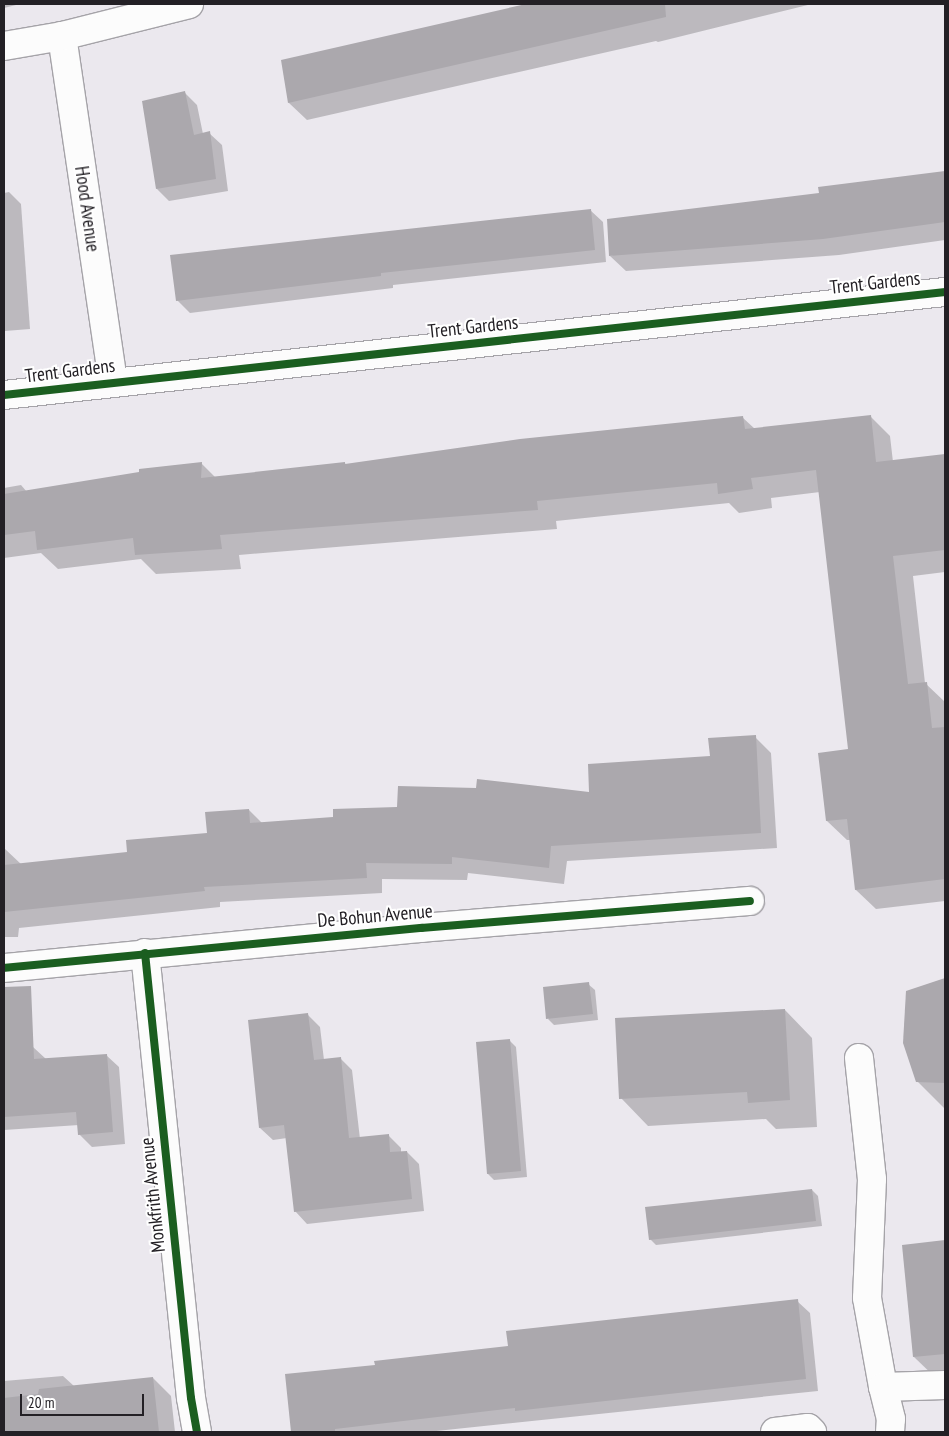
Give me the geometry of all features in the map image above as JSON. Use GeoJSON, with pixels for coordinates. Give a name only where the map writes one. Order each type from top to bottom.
{"type":"FeatureCollection","features":[{"type":"Feature","properties":{"kind":"street"},"geometry":{"type":"LineString","coordinates":[[4,46],[62,36],[189,4]]}},
{"type":"Feature","properties":{"kind":"street","name":"Hood Avenue"},"geometry":{"type":"LineString","coordinates":[[62,36],[113,382]]}},
{"type":"Feature","properties":{"kind":"street","name":"Trent Gardens"},"geometry":{"type":"LineString","coordinates":[[4,395],[945,292]]}},
{"type":"Feature","properties":{"kind":"street","name":"De Bohun Avenue"},"geometry":{"type":"LineString","coordinates":[[4,968],[145,953],[750,900]]}},
{"type":"Feature","properties":{"kind":"street","name":"Monkfrith Avenue"},"geometry":{"type":"LineString","coordinates":[[145,953],[191,1398],[197,1432]]}},
{"type":"Feature","properties":{"kind":"street"},"geometry":{"type":"LineString","coordinates":[[859,1058],[872,1179],[868,1298],[882,1387],[891,1426]]}},
{"type":"Feature","properties":{"kind":"street"},"geometry":{"type":"LineString","coordinates":[[882,1387],[945,1385]]}},
{"type":"Feature","properties":{"kind":"street"},"geometry":{"type":"LineString","coordinates":[[775,1432],[808,1428],[812,1432]]}},
{"type":"Feature","properties":{"kind":"building"},"geometry":{"type":"Polygon","coordinates":[[[526,4],[665,4],[666,17],[288,103],[281,60],[526,4]]]}},
{"type":"Feature","properties":{"kind":"building"},"geometry":{"type":"Polygon","coordinates":[[[185,91],[194,135],[210,131],[216,179],[156,189],[142,101],[185,91]]]}},
{"type":"Feature","properties":{"kind":"building"},"geometry":{"type":"Polygon","coordinates":[[[945,171],[945,222],[823,239],[609,256],[607,219],[819,193],[818,187],[945,171]]]}},
{"type":"Feature","properties":{"kind":"building"},"geometry":{"type":"Polygon","coordinates":[[[591,209],[595,250],[381,273],[381,276],[176,301],[170,255],[591,209]]]}},
{"type":"Feature","properties":{"kind":"building"},"geometry":{"type":"Polygon","coordinates":[[[871,415],[876,462],[945,454],[945,550],[893,556],[908,684],[927,682],[932,728],[945,727],[945,879],[855,890],[847,819],[826,821],[818,753],[848,749],[816,470],[751,478],[753,489],[718,494],[717,483],[537,501],[538,510],[220,535],[222,549],[135,555],[133,538],[37,550],[35,531],[4,535],[4,494],[139,472],[139,469],[202,462],[201,478],[345,462],[345,464],[520,439],[743,416],[745,429],[871,415]]]}},
{"type":"Feature","properties":{"kind":"building"},"geometry":{"type":"Polygon","coordinates":[[[756,735],[761,833],[551,846],[549,868],[452,857],[452,864],[366,863],[367,878],[204,887],[205,891],[4,912],[4,865],[127,852],[126,840],[207,833],[205,812],[249,809],[250,823],[333,817],[333,809],[397,807],[398,786],[476,788],[477,779],[589,792],[588,764],[710,756],[708,738],[756,735]]]}},
{"type":"Feature","properties":{"kind":"building"},"geometry":{"type":"Polygon","coordinates":[[[945,978],[945,1083],[916,1082],[903,1043],[906,991],[945,978]]]}},
{"type":"Feature","properties":{"kind":"building"},"geometry":{"type":"Polygon","coordinates":[[[589,982],[593,1014],[546,1019],[543,987],[589,982]]]}},
{"type":"Feature","properties":{"kind":"building"},"geometry":{"type":"Polygon","coordinates":[[[31,986],[34,1059],[107,1054],[113,1132],[78,1135],[76,1112],[4,1117],[4,987],[31,986]]]}},
{"type":"Feature","properties":{"kind":"building"},"geometry":{"type":"Polygon","coordinates":[[[785,1009],[790,1100],[748,1103],[747,1092],[619,1099],[615,1018],[785,1009]]]}},
{"type":"Feature","properties":{"kind":"building"},"geometry":{"type":"Polygon","coordinates":[[[308,1013],[314,1060],[341,1057],[349,1138],[389,1134],[390,1152],[407,1151],[412,1199],[294,1212],[284,1125],[259,1128],[248,1020],[308,1013]]]}},
{"type":"Feature","properties":{"kind":"building"},"geometry":{"type":"Polygon","coordinates":[[[510,1039],[521,1171],[487,1174],[476,1042],[510,1039]]]}},
{"type":"Feature","properties":{"kind":"building"},"geometry":{"type":"Polygon","coordinates":[[[812,1189],[816,1221],[649,1240],[645,1207],[812,1189]]]}},
{"type":"Feature","properties":{"kind":"building"},"geometry":{"type":"Polygon","coordinates":[[[945,1240],[945,1354],[913,1357],[902,1245],[945,1240]]]}},
{"type":"Feature","properties":{"kind":"building"},"geometry":{"type":"Polygon","coordinates":[[[798,1299],[806,1379],[515,1411],[515,1408],[335,1429],[335,1432],[291,1432],[285,1374],[375,1365],[374,1361],[508,1346],[506,1331],[798,1299]]]}},
{"type":"Feature","properties":{"kind":"building"},"geometry":{"type":"Polygon","coordinates":[[[153,1377],[159,1432],[4,1432],[4,1398],[38,1394],[39,1389],[153,1377]]]}},
{"type":"Feature","properties":{"kind":"cycle path"},"geometry":{"type":"LineString","coordinates":[[4,395],[945,292]]}},
{"type":"Feature","properties":{"kind":"cycle path"},"geometry":{"type":"LineString","coordinates":[[4,968],[421,928],[750,901]]}},
{"type":"Feature","properties":{"kind":"cycle path"},"geometry":{"type":"LineString","coordinates":[[145,953],[191,1398],[197,1432]]}}]}
